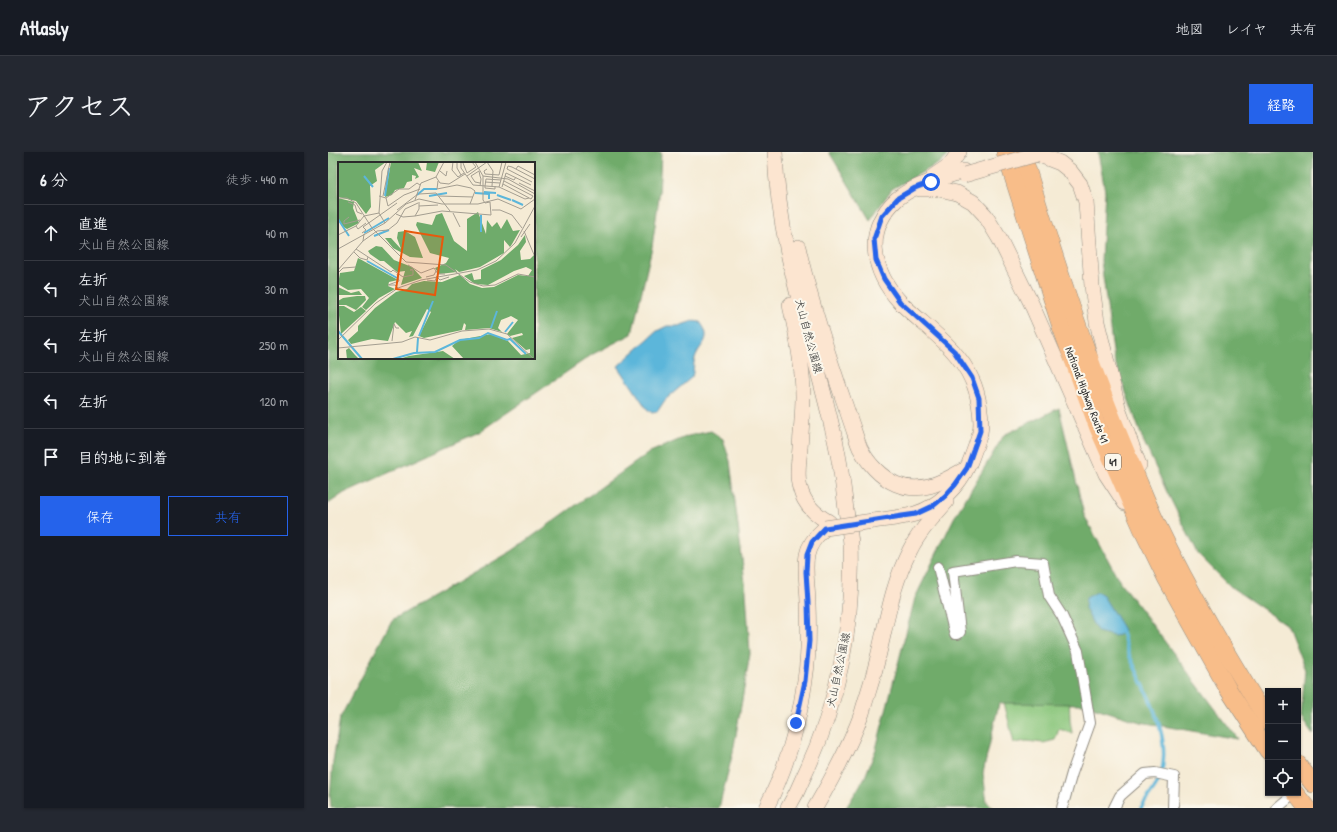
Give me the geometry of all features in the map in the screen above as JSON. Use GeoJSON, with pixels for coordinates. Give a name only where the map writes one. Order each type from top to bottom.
{"type":"FeatureCollection","features":[{"type":"Feature","properties":{"kind":"highway","name":"National Highway Route 41"},"geometry":{"type":"LineString","coordinates":[[1005,152],[1061,327],[1098,428],[1151,530],[1265,716]]}},
{"type":"Feature","properties":{"kind":"highway","name":"National Highway Route 41"},"geometry":{"type":"LineString","coordinates":[[1029,153],[1048,238],[1087,354],[1123,445],[1166,578],[1228,689],[1265,746]]}},
{"type":"Feature","properties":{"kind":"highway"},"geometry":{"type":"LineString","coordinates":[[1301,768],[1313,784]]}},
{"type":"Feature","properties":{"kind":"highway"},"geometry":{"type":"LineString","coordinates":[[1297,796],[1307,808]]}},
{"type":"Feature","properties":{"kind":"main road","name":"犬山自然公園線"},"geometry":{"type":"LineString","coordinates":[[775,152],[776,175],[787,245],[797,291],[832,428],[843,482],[851,543],[848,619],[842,663],[830,709],[813,758],[788,808]]}},
{"type":"Feature","properties":{"kind":"main road"},"geometry":{"type":"LineString","coordinates":[[766,808],[785,764],[805,681],[809,641],[806,572],[807,555],[812,542],[827,525],[873,518],[916,514],[933,506],[955,485],[967,468],[980,431],[979,398],[972,378],[954,351],[900,302],[884,279],[876,260],[874,239],[882,216],[898,198],[950,165],[959,152]]}},
{"type":"Feature","properties":{"kind":"main road"},"geometry":{"type":"LineString","coordinates":[[915,188],[1029,153],[1060,163],[1070,171],[1080,184],[1086,202],[1092,286],[1104,351],[1119,411],[1135,452],[1151,530]]}},
{"type":"Feature","properties":{"kind":"main road"},"geometry":{"type":"LineString","coordinates":[[776,175],[790,215],[800,260],[827,352],[859,447],[869,462],[882,475],[895,483],[908,487],[920,488],[934,486],[967,468]]}},
{"type":"Feature","properties":{"kind":"main road"},"geometry":{"type":"LineString","coordinates":[[776,175],[775,209],[780,255],[800,353],[802,373],[803,396],[798,470],[799,486],[804,499],[811,509],[827,525]]}},
{"type":"Feature","properties":{"kind":"main road"},"geometry":{"type":"LineString","coordinates":[[915,188],[939,189],[957,193],[973,202],[985,215],[999,238],[1031,303],[1106,474],[1151,530]]}},
{"type":"Feature","properties":{"kind":"main road"},"geometry":{"type":"LineString","coordinates":[[815,808],[840,764],[861,714],[878,658],[890,600],[900,572],[910,549],[925,527],[947,501],[955,485]]}},
{"type":"Feature","properties":{"kind":"street"},"geometry":{"type":"LineString","coordinates":[[938,567],[955,634],[958,634],[960,632],[953,571],[1016,560],[1043,563],[1049,596],[1062,616],[1078,651],[1090,723],[1072,772],[1062,808]]}},
{"type":"Feature","properties":{"kind":"street"},"geometry":{"type":"LineString","coordinates":[[1114,808],[1120,796],[1144,774],[1154,773],[1174,778],[1173,808]]}},
{"type":"Feature","properties":{"kind":"street"},"geometry":{"type":"LineString","coordinates":[[1277,808],[1291,796]]}},
{"type":"Feature","properties":{"kind":"green space"},"geometry":{"type":"Polygon","coordinates":[[[328,152],[661,152],[659,197],[652,247],[632,334],[593,354],[479,432],[344,493],[328,504],[328,152]]]}},
{"type":"Feature","properties":{"kind":"green space"},"geometry":{"type":"Polygon","coordinates":[[[829,152],[949,152],[943,161],[892,189],[870,220],[829,152]]]}},
{"type":"Feature","properties":{"kind":"green space"},"geometry":{"type":"Polygon","coordinates":[[[1098,152],[1313,152],[1313,735],[1301,718],[1305,670],[1288,626],[1231,587],[1198,554],[1143,440],[1114,359],[1101,261],[1105,191],[1098,152]]]}},
{"type":"Feature","properties":{"kind":"green space"},"geometry":{"type":"Polygon","coordinates":[[[1059,408],[1084,515],[1120,582],[1238,739],[1140,722],[1083,704],[999,703],[983,773],[987,802],[993,808],[846,808],[865,777],[876,749],[915,598],[954,518],[1004,435],[1059,408]]]}},
{"type":"Feature","properties":{"kind":"green space"},"geometry":{"type":"Polygon","coordinates":[[[711,431],[723,439],[730,461],[746,591],[750,654],[733,752],[719,808],[331,808],[330,796],[333,761],[340,718],[392,620],[512,551],[650,452],[688,436],[711,431]]]}},
{"type":"Feature","properties":{"kind":"green space"},"geometry":{"type":"Polygon","coordinates":[[[1069,692],[1072,733],[1059,729],[1055,740],[1043,743],[1027,741],[1014,743],[1002,694],[1069,692]]]}},
{"type":"Feature","properties":{"kind":"water"},"geometry":{"type":"Polygon","coordinates":[[[693,321],[700,322],[706,333],[706,337],[695,358],[692,377],[665,400],[657,412],[652,413],[647,409],[618,366],[657,331],[667,326],[678,326],[693,321]]]}},
{"type":"Feature","properties":{"kind":"water"},"geometry":{"type":"Polygon","coordinates":[[[1097,592],[1102,594],[1123,628],[1124,631],[1119,635],[1114,636],[1098,632],[1094,626],[1085,608],[1086,598],[1097,592]]]}},
{"type":"Feature","properties":{"kind":"waterway"},"geometry":{"type":"LineString","coordinates":[[1122,633],[1130,656],[1157,719],[1162,735],[1164,751],[1163,767],[1158,782],[1141,808]]}},
{"type":"Feature","properties":{"kind":"route"},"geometry":{"type":"LineString","coordinates":[[796,723],[805,681],[809,641],[806,572],[807,555],[812,542],[825,528],[916,514],[933,506],[955,485],[967,468],[973,455],[980,431],[979,398],[972,378],[954,351],[900,302],[884,279],[876,260],[874,239],[882,216],[898,198],[915,188],[931,182]]}}]}
